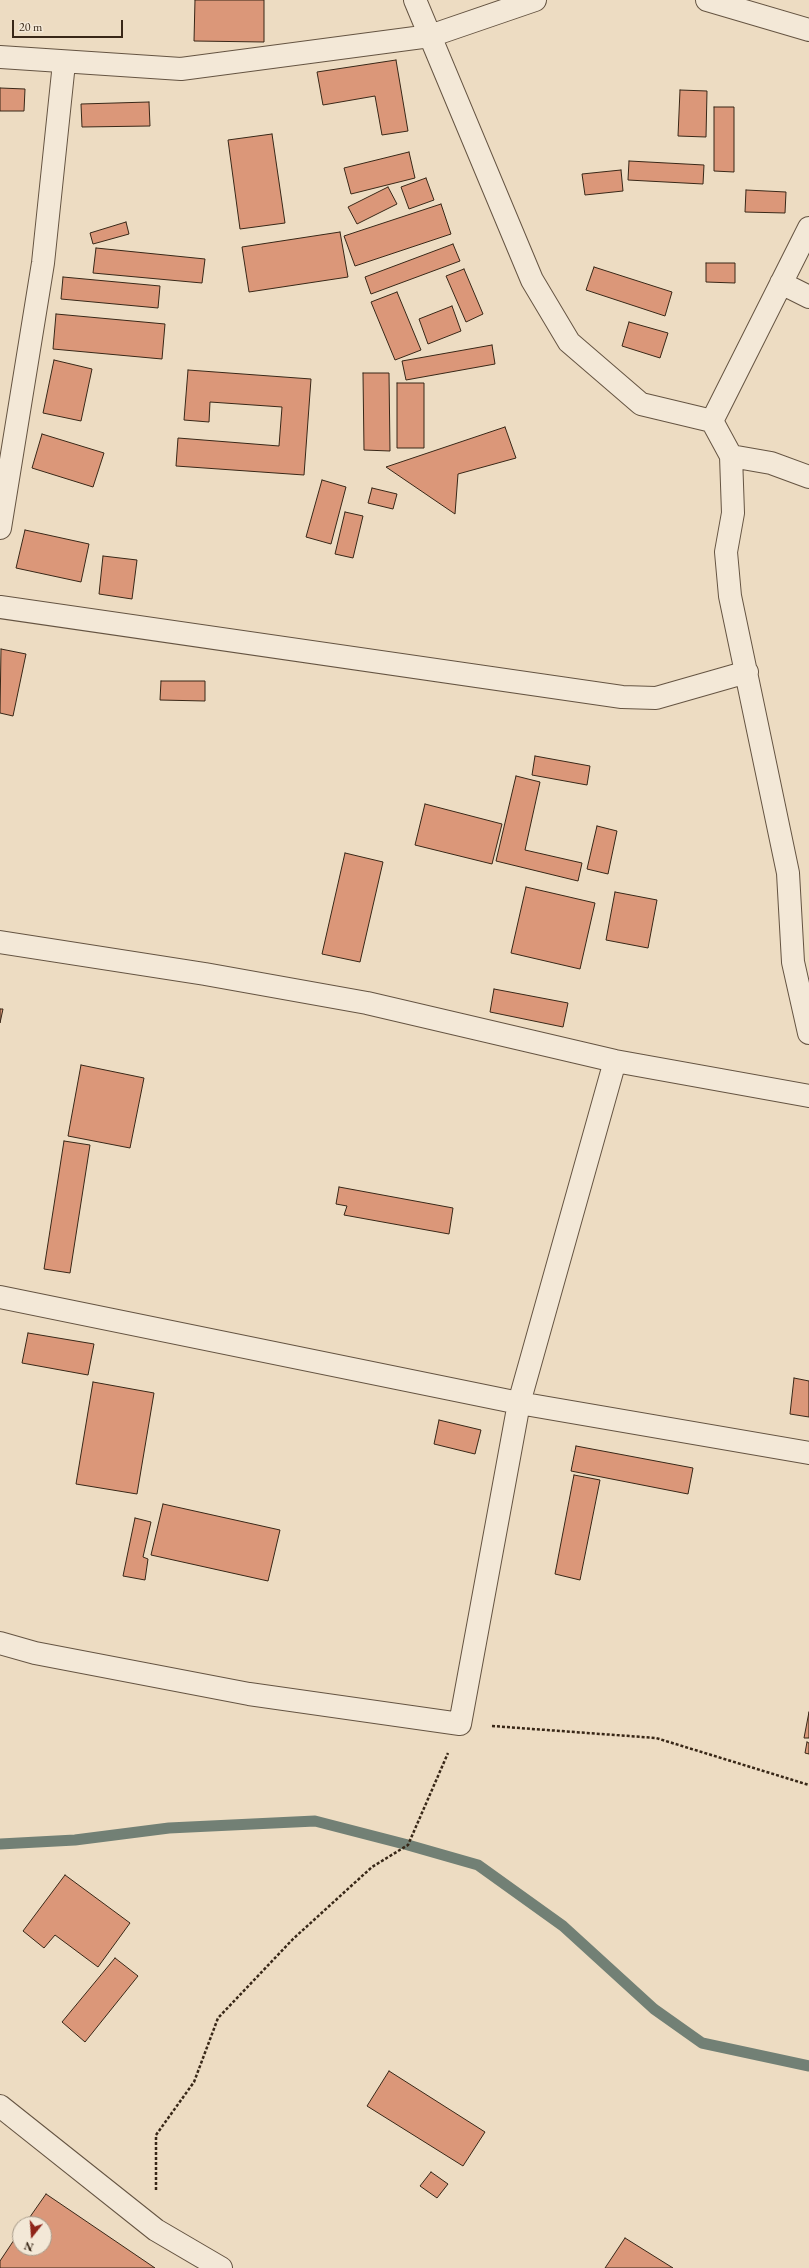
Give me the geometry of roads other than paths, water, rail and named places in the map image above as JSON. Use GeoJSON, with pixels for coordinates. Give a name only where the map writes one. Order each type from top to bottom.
{"type":"FeatureCollection","features":[{"type":"Feature","properties":{"kind":"street"},"geometry":{"type":"LineString","coordinates":[[415,0],[532,280],[569,342],[642,404],[712,421],[731,456],[733,513],[726,552],[730,596],[788,873],[793,962],[809,1033]]}},
{"type":"Feature","properties":{"kind":"street"},"geometry":{"type":"LineString","coordinates":[[0,57],[64,63],[180,69],[430,36],[536,0]]}},
{"type":"Feature","properties":{"kind":"street"},"geometry":{"type":"LineString","coordinates":[[707,0],[809,30]]}},
{"type":"Feature","properties":{"kind":"street"},"geometry":{"type":"LineString","coordinates":[[0,528],[43,263],[64,63]]}},
{"type":"Feature","properties":{"kind":"street"},"geometry":{"type":"LineString","coordinates":[[712,421],[809,228]]}},
{"type":"Feature","properties":{"kind":"street"},"geometry":{"type":"LineString","coordinates":[[781,283],[809,297]]}},
{"type":"Feature","properties":{"kind":"street"},"geometry":{"type":"LineString","coordinates":[[731,456],[771,463],[809,477]]}},
{"type":"Feature","properties":{"kind":"street"},"geometry":{"type":"LineString","coordinates":[[0,607],[622,697],[656,698],[747,672]]}},
{"type":"Feature","properties":{"kind":"street"},"geometry":{"type":"LineString","coordinates":[[0,942],[205,974],[367,1003],[615,1061],[809,1096]]}},
{"type":"Feature","properties":{"kind":"street"},"geometry":{"type":"LineString","coordinates":[[0,1644],[36,1653],[249,1694],[460,1724],[519,1403],[615,1061]]}},
{"type":"Feature","properties":{"kind":"street"},"geometry":{"type":"LineString","coordinates":[[0,1297],[519,1403],[809,1453]]}},
{"type":"Feature","properties":{"kind":"street"},"geometry":{"type":"LineString","coordinates":[[0,2106],[156,2230],[221,2268]]}},
{"type":"Feature","properties":{"kind":"waterway"},"geometry":{"type":"LineString","coordinates":[[0,1844],[75,1840],[169,1828],[315,1821],[408,1845],[478,1865],[563,1926],[654,2009],[702,2043],[809,2066]]}}]}
